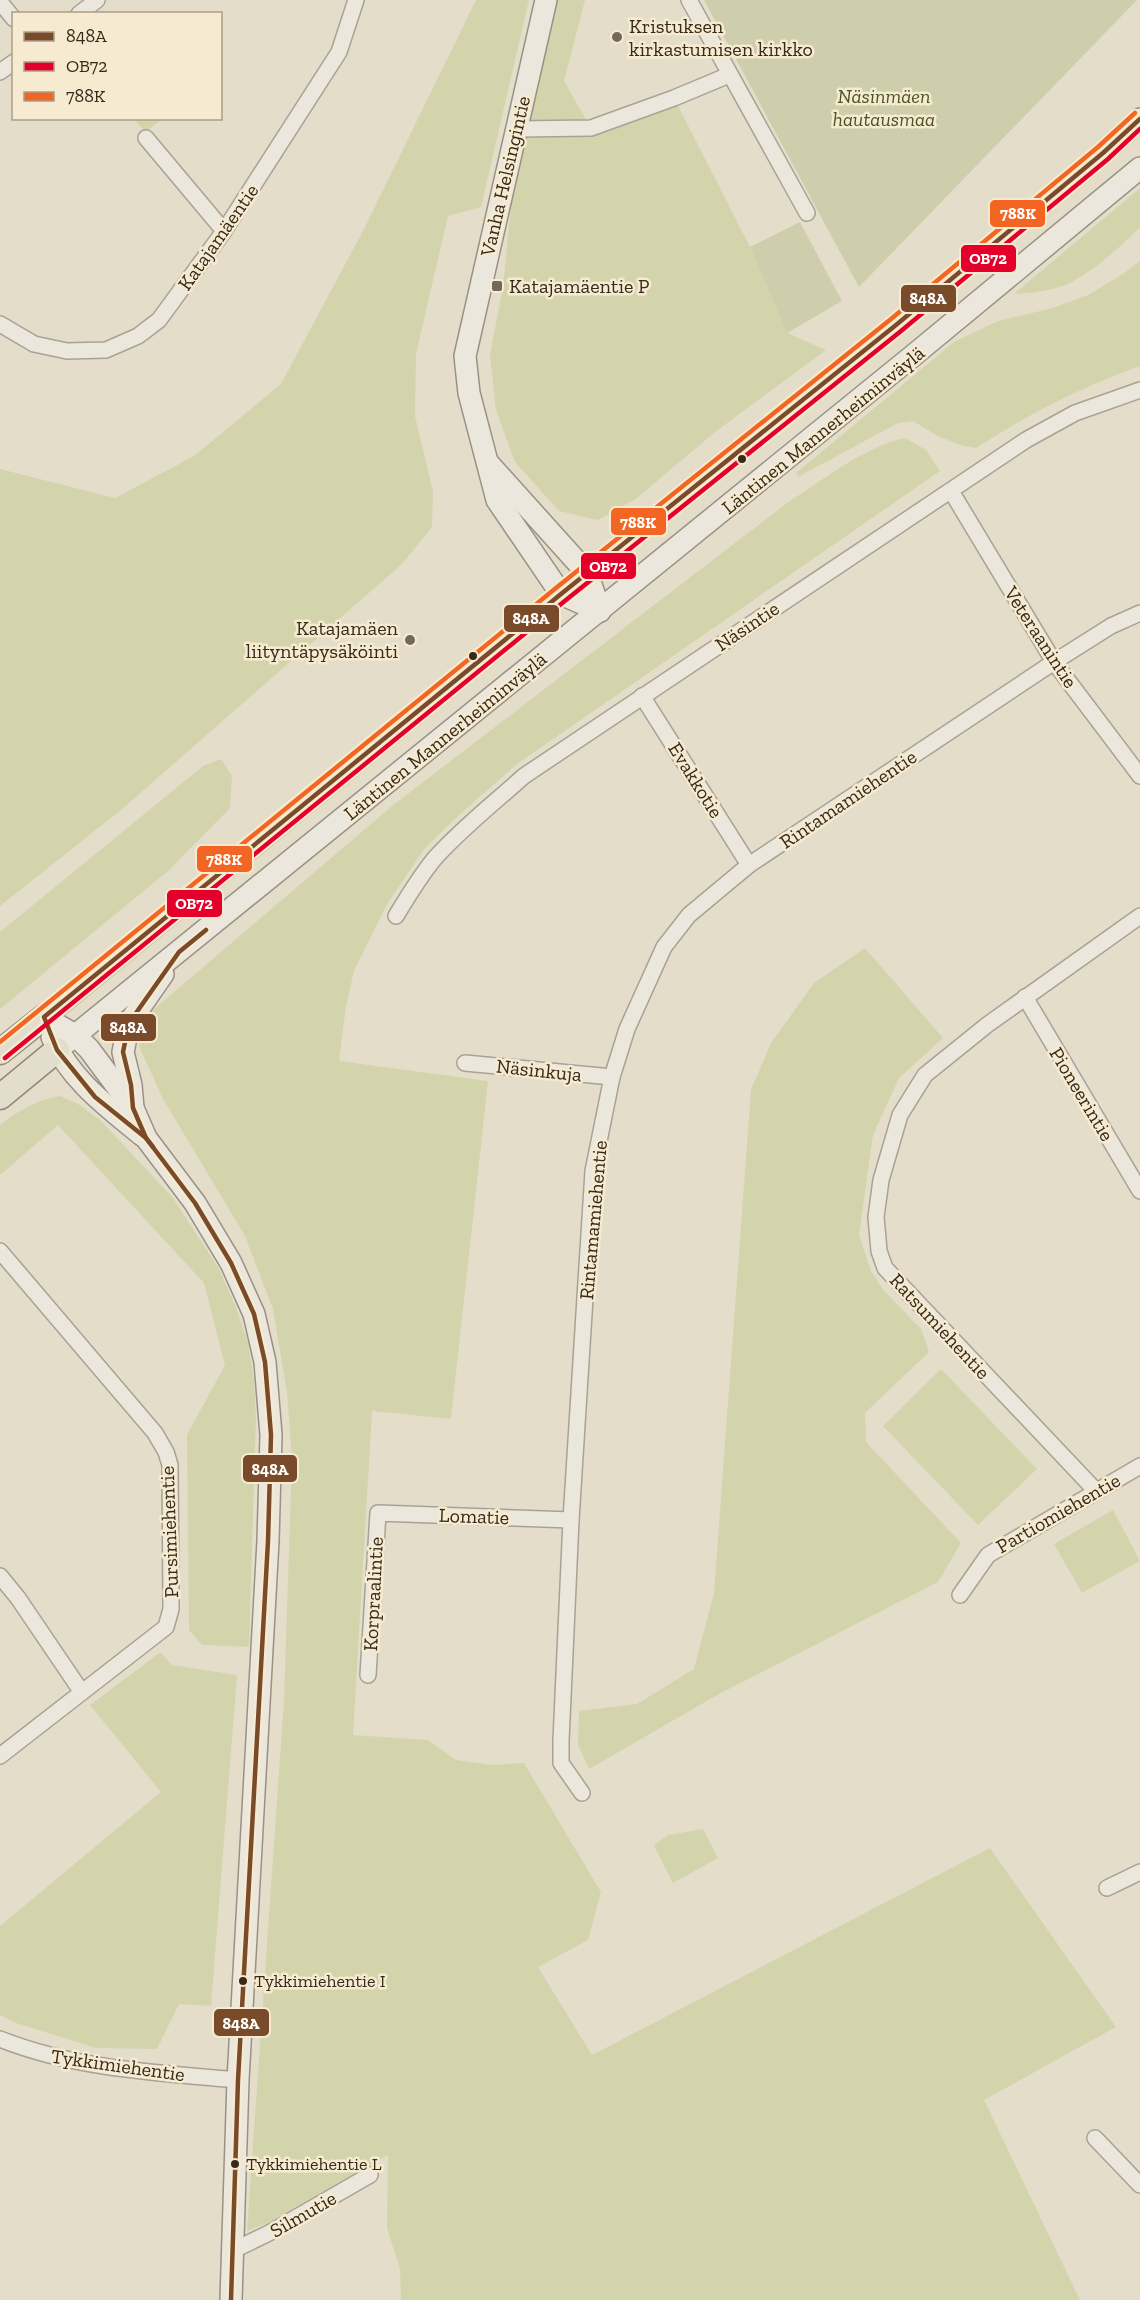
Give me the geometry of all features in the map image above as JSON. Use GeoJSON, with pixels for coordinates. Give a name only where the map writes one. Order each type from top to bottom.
{"type":"FeatureCollection","features":[{"type":"Feature","properties":{"kind":"main road","name":"Vanha Helsingintie"},"geometry":{"type":"LineString","coordinates":[[546,0],[465,357],[469,393],[484,458],[497,500],[561,594]]}},
{"type":"Feature","properties":{"kind":"main road","name":"Läntinen Mannerheiminväylä"},"geometry":{"type":"LineString","coordinates":[[0,1052],[561,594],[905,318],[1103,153],[1140,119]]}},
{"type":"Feature","properties":{"kind":"main road","name":"Läntinen Mannerheiminväylä"},"geometry":{"type":"LineString","coordinates":[[0,1097],[924,347],[1140,168]]}},
{"type":"Feature","properties":{"kind":"main road","name":"Vanha Helsingintie"},"geometry":{"type":"LineString","coordinates":[[484,458],[587,573],[600,611]]}},
{"type":"Feature","properties":{"kind":"main road"},"geometry":{"type":"LineString","coordinates":[[561,594],[600,611]]}},
{"type":"Feature","properties":{"kind":"main road"},"geometry":{"type":"LineString","coordinates":[[133,1108],[131,1085],[123,1052],[129,1023],[179,952]]}},
{"type":"Feature","properties":{"kind":"main road"},"geometry":{"type":"LineString","coordinates":[[44,1017],[66,1042],[95,1097],[146,1138]]}},
{"type":"Feature","properties":{"kind":"main road"},"geometry":{"type":"LineString","coordinates":[[66,1042],[89,1049],[133,1108],[146,1138],[195,1203],[231,1263],[254,1314],[265,1362],[271,1435],[268,1541],[238,2080],[231,2300]]}},
{"type":"Feature","properties":{"kind":"street"},"geometry":{"type":"LineString","coordinates":[[82,12],[97,0]]}},
{"type":"Feature","properties":{"kind":"street","name":"Katajamäentie"},"geometry":{"type":"LineString","coordinates":[[0,324],[34,344],[67,351],[106,350],[138,336],[159,320],[224,231],[339,52],[356,0]]}},
{"type":"Feature","properties":{"kind":"street"},"geometry":{"type":"LineString","coordinates":[[689,0],[807,213]]}},
{"type":"Feature","properties":{"kind":"street"},"geometry":{"type":"LineString","coordinates":[[0,2],[12,17]]}},
{"type":"Feature","properties":{"kind":"street"},"geometry":{"type":"LineString","coordinates":[[516,129],[591,128],[729,75]]}},
{"type":"Feature","properties":{"kind":"street"},"geometry":{"type":"LineString","coordinates":[[146,138],[224,231]]}},
{"type":"Feature","properties":{"kind":"street","name":"Näsintie"},"geometry":{"type":"LineString","coordinates":[[396,916],[428,868],[461,832],[524,776],[1026,440],[1075,414],[1140,390]]}},
{"type":"Feature","properties":{"kind":"street","name":"Veteraanintie"},"geometry":{"type":"LineString","coordinates":[[951,490],[1054,662],[1140,776]]}},
{"type":"Feature","properties":{"kind":"street","name":"Rintamamiehentie"},"geometry":{"type":"LineString","coordinates":[[582,1793],[561,1763],[571,1520],[594,1171],[612,1077],[627,1029],[664,947],[689,915],[749,865],[1054,662],[1111,626],[1140,613]]}},
{"type":"Feature","properties":{"kind":"street","name":"Evakkotie"},"geometry":{"type":"LineString","coordinates":[[642,696],[749,865]]}},
{"type":"Feature","properties":{"kind":"street","name":"Ratsumiehentie"},"geometry":{"type":"LineString","coordinates":[[1096,1491],[885,1268],[879,1251],[876,1216],[881,1180],[900,1114],[925,1075],[1025,997],[1140,916]]}},
{"type":"Feature","properties":{"kind":"street","name":"Pioneerintie"},"geometry":{"type":"LineString","coordinates":[[1025,997],[1140,1191]]}},
{"type":"Feature","properties":{"kind":"street","name":"Näsinkuja"},"geometry":{"type":"LineString","coordinates":[[465,1063],[612,1077]]}},
{"type":"Feature","properties":{"kind":"street","name":"Pursimiehentie"},"geometry":{"type":"LineString","coordinates":[[0,1251],[155,1433],[165,1452],[170,1465],[171,1609],[166,1627],[0,1756]]}},
{"type":"Feature","properties":{"kind":"street","name":"Partiomiehentie"},"geometry":{"type":"LineString","coordinates":[[960,1595],[988,1555],[1140,1466]]}},
{"type":"Feature","properties":{"kind":"street","name":"Lomatie"},"geometry":{"type":"LineString","coordinates":[[378,1513],[571,1520]]}},
{"type":"Feature","properties":{"kind":"street","name":"Korpraalintie"},"geometry":{"type":"LineString","coordinates":[[368,1675],[378,1513]]}},
{"type":"Feature","properties":{"kind":"street"},"geometry":{"type":"LineString","coordinates":[[0,1576],[18,1598],[81,1691]]}},
{"type":"Feature","properties":{"kind":"street"},"geometry":{"type":"LineString","coordinates":[[1107,1888],[1140,1872]]}},
{"type":"Feature","properties":{"kind":"street","name":"Tykkimiehentie"},"geometry":{"type":"LineString","coordinates":[[0,2039],[29,2051],[80,2063],[238,2080]]}},
{"type":"Feature","properties":{"kind":"street"},"geometry":{"type":"LineString","coordinates":[[1095,2138],[1140,2185]]}},
{"type":"Feature","properties":{"kind":"street","name":"Silmutie"},"geometry":{"type":"LineString","coordinates":[[234,2250],[269,2234],[370,2175]]}},
{"type":"Feature","properties":{"kind":"green space"},"geometry":{"type":"Polygon","coordinates":[[[476,0],[529,0],[481,207],[448,216],[416,354],[415,416],[433,492],[432,527],[402,564],[121,810],[0,906],[0,469],[115,498],[194,456],[281,384],[364,229],[476,0]]]}},
{"type":"Feature","properties":{"kind":"green space"},"geometry":{"type":"Polygon","coordinates":[[[557,0],[585,0],[564,81],[591,128],[674,98],[750,247],[787,333],[826,350],[715,432],[637,498],[598,520],[559,511],[515,462],[496,410],[490,355],[503,287],[515,165],[557,0]]]}},
{"type":"Feature","properties":{"kind":"green space","name":"Näsinmäen hautausmaa"},"geometry":{"type":"Polygon","coordinates":[[[704,0],[1137,0],[859,287],[704,0]]]}},
{"type":"Feature","properties":{"kind":"green space"},"geometry":{"type":"Polygon","coordinates":[[[135,120],[161,120],[145,132],[135,120]]]}},
{"type":"Feature","properties":{"kind":"green space"},"geometry":{"type":"Polygon","coordinates":[[[1140,188],[1140,227],[1115,251],[1084,275],[1065,285],[1053,289],[1014,294],[1140,188]]]}},
{"type":"Feature","properties":{"kind":"green space"},"geometry":{"type":"Polygon","coordinates":[[[800,222],[842,301],[787,333],[750,247],[800,222]]]}},
{"type":"Feature","properties":{"kind":"green space"},"geometry":{"type":"Polygon","coordinates":[[[1140,261],[1140,366],[1056,402],[976,448],[960,445],[938,436],[913,421],[898,423],[798,477],[796,473],[954,342],[998,321],[1053,308],[1088,295],[1140,261]]]}},
{"type":"Feature","properties":{"kind":"green space"},"geometry":{"type":"Polygon","coordinates":[[[905,438],[926,450],[940,471],[517,764],[425,848],[387,904],[354,971],[346,1006],[339,1061],[488,1081],[451,1419],[372,1411],[353,1735],[428,1740],[456,1760],[493,1765],[524,1763],[601,1892],[588,1940],[538,1967],[592,2055],[990,1848],[1116,2027],[984,2100],[1080,2300],[401,2300],[400,2269],[387,2228],[388,2155],[267,2223],[247,2231],[284,1700],[292,1459],[287,1392],[273,1309],[245,1236],[163,1099],[139,1046],[153,1010],[392,806],[787,503],[860,456],[890,442],[905,438]]]}},
{"type":"Feature","properties":{"kind":"green space"},"geometry":{"type":"Polygon","coordinates":[[[221,759],[232,776],[230,808],[168,871],[0,1009],[0,932],[203,766],[221,759]]]}},
{"type":"Feature","properties":{"kind":"green space"},"geometry":{"type":"Polygon","coordinates":[[[865,948],[943,1038],[899,1078],[873,1135],[859,1235],[871,1271],[884,1291],[921,1329],[929,1352],[865,1413],[866,1442],[961,1543],[938,1582],[719,1694],[589,1769],[578,1745],[579,1711],[637,1704],[694,1669],[714,1593],[751,1090],[771,1043],[814,983],[865,948]]]}},
{"type":"Feature","properties":{"kind":"green space"},"geometry":{"type":"Polygon","coordinates":[[[60,1096],[78,1104],[100,1120],[173,1198],[219,1269],[235,1305],[248,1343],[254,1380],[256,1416],[249,1647],[202,1645],[189,1630],[187,1435],[225,1365],[204,1283],[58,1125],[0,1175],[0,1125],[28,1106],[60,1096]]]}},
{"type":"Feature","properties":{"kind":"green space"},"geometry":{"type":"Polygon","coordinates":[[[941,1369],[1037,1469],[978,1525],[883,1426],[941,1369]]]}},
{"type":"Feature","properties":{"kind":"green space"},"geometry":{"type":"Polygon","coordinates":[[[1113,1510],[1140,1561],[1082,1593],[1054,1544],[1113,1510]]]}},
{"type":"Feature","properties":{"kind":"green space"},"geometry":{"type":"Polygon","coordinates":[[[161,1652],[171,1665],[237,1675],[211,2006],[179,2004],[157,2049],[96,2048],[16,2023],[0,2015],[0,1926],[161,1792],[90,1705],[161,1652]]]}},
{"type":"Feature","properties":{"kind":"green space"},"geometry":{"type":"Polygon","coordinates":[[[703,1829],[718,1858],[673,1883],[654,1845],[668,1835],[703,1829]]]}},
{"type":"Feature","properties":{"kind":"transit line","name":"788K"},"geometry":{"type":"LineString","coordinates":[[0,1042],[556,588],[891,319],[1098,147],[1135,113]]}},
{"type":"Feature","properties":{"kind":"transit line","name":"848A"},"geometry":{"type":"LineString","coordinates":[[231,2300],[238,2080],[268,1541],[271,1435],[265,1362],[254,1314],[231,1263],[195,1203],[146,1138],[95,1097],[57,1050],[44,1017],[561,594],[896,325],[1103,153],[1140,119]]}},
{"type":"Feature","properties":{"kind":"transit line","name":"OB72"},"geometry":{"type":"LineString","coordinates":[[5,1058],[566,600],[901,331],[1108,159],[1140,129]]}},
{"type":"Feature","properties":{"kind":"transit line","name":"848A"},"geometry":{"type":"LineString","coordinates":[[153,1147],[146,1138],[133,1108],[131,1085],[123,1052],[129,1023],[179,952],[206,930]]}},
{"type":"Feature","properties":{"kind":"place","name":"Kristuksen kirkastumisen kirkko"},"geometry":{"type":"Point","coordinates":[617,37]}},
{"type":"Feature","properties":{"kind":"place","name":"Katajamäentie P"},"geometry":{"type":"Point","coordinates":[497,286]}},
{"type":"Feature","properties":{"kind":"place","name":"Katajamäen liityntäpysäköinti"},"geometry":{"type":"Point","coordinates":[410,640]}},
{"type":"Feature","properties":{"kind":"place","name":"Tykkimiehentie I"},"geometry":{"type":"Point","coordinates":[243,1981]}},
{"type":"Feature","properties":{"kind":"place","name":"Tykkimiehentie L"},"geometry":{"type":"Point","coordinates":[235,2164]}}]}
